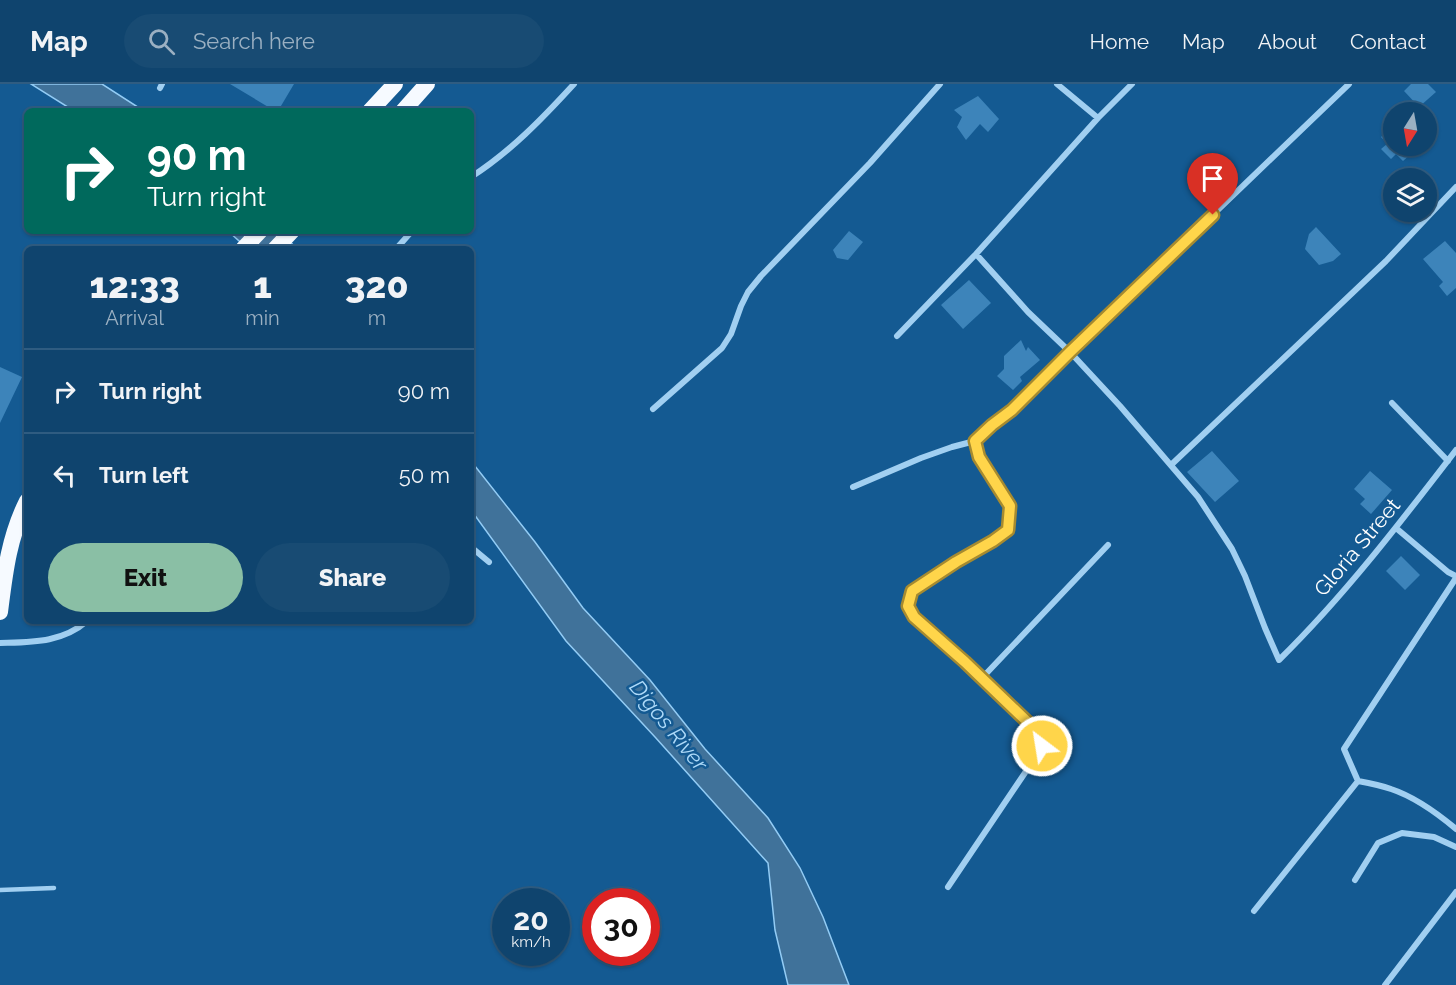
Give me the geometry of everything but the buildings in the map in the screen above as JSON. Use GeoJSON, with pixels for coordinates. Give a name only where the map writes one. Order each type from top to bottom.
{"type":"FeatureCollection","features":[{"type":"Feature","properties":{"kind":"highway"},"geometry":{"type":"LineString","coordinates":[[373,108],[395,84]]}},
{"type":"Feature","properties":{"kind":"highway"},"geometry":{"type":"LineString","coordinates":[[405,108],[427,84]]}},
{"type":"Feature","properties":{"kind":"highway"},"geometry":{"type":"LineString","coordinates":[[246,246],[257,234]]}},
{"type":"Feature","properties":{"kind":"highway"},"geometry":{"type":"LineString","coordinates":[[278,246],[289,234]]}},
{"type":"Feature","properties":{"kind":"highway"},"geometry":{"type":"LineString","coordinates":[[0,612],[11,541],[24,507]]}},
{"type":"Feature","properties":{"kind":"street"},"geometry":{"type":"LineString","coordinates":[[474,175],[520,140],[574,84]]}},
{"type":"Feature","properties":{"kind":"street"},"geometry":{"type":"LineString","coordinates":[[653,409],[722,348],[731,334],[748,292],[761,276],[870,162],[940,84]]}},
{"type":"Feature","properties":{"kind":"street"},"geometry":{"type":"LineString","coordinates":[[1057,84],[1098,118]]}},
{"type":"Feature","properties":{"kind":"street"},"geometry":{"type":"LineString","coordinates":[[897,336],[976,254],[1098,118],[1132,84]]}},
{"type":"Feature","properties":{"kind":"street"},"geometry":{"type":"LineString","coordinates":[[853,487],[921,458],[975,441],[1012,410],[1349,84]]}},
{"type":"Feature","properties":{"kind":"street"},"geometry":{"type":"LineString","coordinates":[[976,254],[1028,312],[1070,352],[1120,406],[1171,465],[1386,261],[1456,187]]}},
{"type":"Feature","properties":{"kind":"street"},"geometry":{"type":"LineString","coordinates":[[399,246],[409,234]]}},
{"type":"Feature","properties":{"kind":"street"},"geometry":{"type":"LineString","coordinates":[[1392,403],[1448,461]]}},
{"type":"Feature","properties":{"kind":"street"},"geometry":{"type":"LineString","coordinates":[[948,887],[1042,746],[1038,732],[914,617],[908,606],[912,591],[1008,530],[1010,506],[979,457],[975,441]]}},
{"type":"Feature","properties":{"kind":"street","name":"Gloria Street"},"geometry":{"type":"LineString","coordinates":[[1171,465],[1198,497],[1232,549],[1279,660],[1305,634],[1396,528],[1456,450]]}},
{"type":"Feature","properties":{"kind":"street"},"geometry":{"type":"LineString","coordinates":[[1358,781],[1344,749],[1456,577],[1396,528]]}},
{"type":"Feature","properties":{"kind":"street"},"geometry":{"type":"LineString","coordinates":[[982,678],[1108,545]]}},
{"type":"Feature","properties":{"kind":"street"},"geometry":{"type":"LineString","coordinates":[[474,550],[489,562]]}},
{"type":"Feature","properties":{"kind":"street"},"geometry":{"type":"LineString","coordinates":[[0,643],[57,639],[84,624]]}},
{"type":"Feature","properties":{"kind":"street"},"geometry":{"type":"LineString","coordinates":[[1358,781],[1391,789],[1410,797],[1456,829]]}},
{"type":"Feature","properties":{"kind":"street"},"geometry":{"type":"LineString","coordinates":[[1254,911],[1358,781]]}},
{"type":"Feature","properties":{"kind":"street"},"geometry":{"type":"LineString","coordinates":[[1355,880],[1378,843],[1402,833],[1434,837],[1456,847]]}},
{"type":"Feature","properties":{"kind":"street"},"geometry":{"type":"LineString","coordinates":[[1385,985],[1456,892]]}},
{"type":"Feature","properties":{"kind":"lane"},"geometry":{"type":"LineString","coordinates":[[0,890],[54,888]]}},
{"type":"Feature","properties":{"kind":"water"},"geometry":{"type":"Polygon","coordinates":[[[31,84],[102,84],[139,108],[69,108],[31,84]]]}},
{"type":"Feature","properties":{"kind":"water"},"geometry":{"type":"Polygon","coordinates":[[[231,234],[283,234],[294,246],[245,246],[231,234]]]}},
{"type":"Feature","properties":{"kind":"water","name":"Digos River"},"geometry":{"type":"Polygon","coordinates":[[[474,465],[583,608],[650,680],[705,749],[768,818],[800,868],[823,917],[849,985],[788,985],[775,930],[768,863],[566,641],[474,514],[474,465]]]}},
{"type":"Feature","properties":{"kind":"route"},"geometry":{"type":"LineString","coordinates":[[1042,746],[1038,732],[914,617],[908,606],[912,591],[1008,530],[1010,506],[979,457],[975,441],[1012,410],[1213,215]]}}]}
